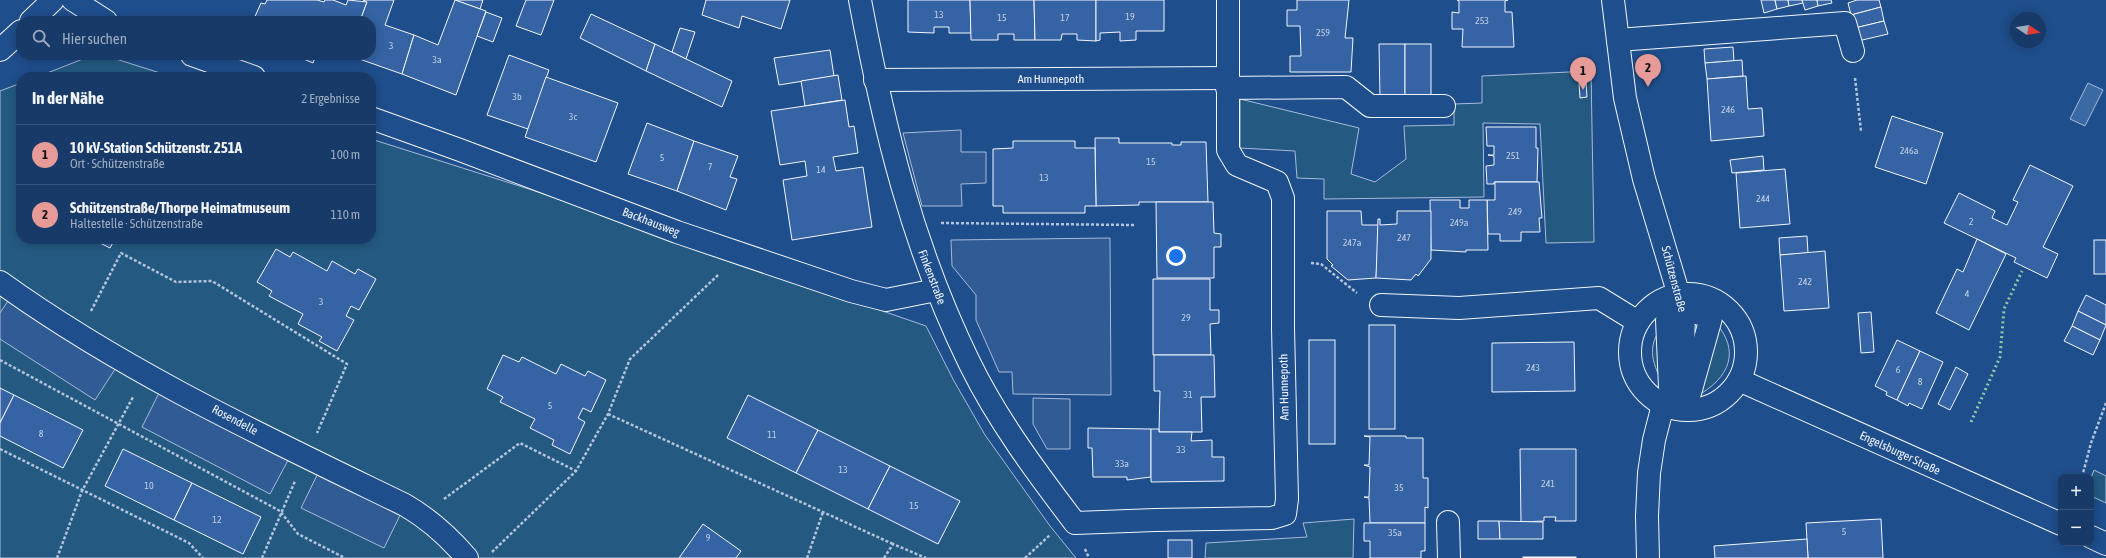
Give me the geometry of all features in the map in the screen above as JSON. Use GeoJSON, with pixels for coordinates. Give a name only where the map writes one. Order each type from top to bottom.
{"type":"FeatureCollection","features":[{"type":"Feature","properties":{"kind":"street"},"geometry":{"type":"LineString","coordinates":[[36,16],[53,0]]}},
{"type":"Feature","properties":{"kind":"street"},"geometry":{"type":"LineString","coordinates":[[73,0],[98,16]]}},
{"type":"Feature","properties":{"kind":"street","name":"Finkenstraße"},"geometry":{"type":"LineString","coordinates":[[860,0],[875,80],[912,223],[936,290],[970,365],[998,413],[1024,454],[1074,523]]}},
{"type":"Feature","properties":{"kind":"street","name":"Am Hunnepoth"},"geometry":{"type":"LineString","coordinates":[[1074,523],[1272,518],[1284,514],[1287,499],[1282,263],[1283,198],[1277,182],[1237,165],[1228,150],[1228,0]]}},
{"type":"Feature","properties":{"kind":"street","name":"Schützenstraße"},"geometry":{"type":"LineString","coordinates":[[1613,0],[1625,98],[1644,179],[1682,303],[1683,351],[1654,440],[1649,473],[1647,516],[1648,558]]}},
{"type":"Feature","properties":{"kind":"street"},"geometry":{"type":"LineString","coordinates":[[1618,40],[1845,23],[1853,51]]}},
{"type":"Feature","properties":{"kind":"street"},"geometry":{"type":"LineString","coordinates":[[0,50],[16,36]]}},
{"type":"Feature","properties":{"kind":"street"},"geometry":{"type":"LineString","coordinates":[[206,60],[240,72]]}},
{"type":"Feature","properties":{"kind":"street","name":"Am Hunnepoth"},"geometry":{"type":"LineString","coordinates":[[875,80],[1227,83]]}},
{"type":"Feature","properties":{"kind":"street"},"geometry":{"type":"LineString","coordinates":[[1227,83],[1346,87],[1370,106],[1444,106]]}},
{"type":"Feature","properties":{"kind":"street","name":"Backhausweg"},"geometry":{"type":"LineString","coordinates":[[376,120],[741,254],[837,287],[886,300],[936,290]]}},
{"type":"Feature","properties":{"kind":"street","name":"Rosendelle"},"geometry":{"type":"LineString","coordinates":[[0,282],[80,334],[146,374],[422,515],[450,539],[467,558]]}},
{"type":"Feature","properties":{"kind":"street"},"geometry":{"type":"LineString","coordinates":[[1696,294],[1714,300],[1729,311],[1740,326],[1746,344],[1746,362],[1739,380],[1728,394],[1714,405],[1697,410],[1679,410],[1668,397],[1646,393],[1635,378],[1630,359],[1631,340],[1638,322],[1655,304],[1682,303],[1696,294]]}},
{"type":"Feature","properties":{"kind":"street"},"geometry":{"type":"LineString","coordinates":[[1381,305],[1459,308],[1599,298],[1638,322]]}},
{"type":"Feature","properties":{"kind":"street","name":"Engelsburger Straße"},"geometry":{"type":"LineString","coordinates":[[1739,380],[2058,523]]}},
{"type":"Feature","properties":{"kind":"street"},"geometry":{"type":"LineString","coordinates":[[1448,522],[1449,558]]}},
{"type":"Feature","properties":{"kind":"street"},"geometry":{"type":"LineString","coordinates":[[2094,538],[2106,544]]}},
{"type":"Feature","properties":{"kind":"path"},"geometry":{"type":"LineString","coordinates":[[1853,51],[1861,131]]}},
{"type":"Feature","properties":{"kind":"path"},"geometry":{"type":"LineString","coordinates":[[912,223],[1135,225]]}},
{"type":"Feature","properties":{"kind":"path"},"geometry":{"type":"LineString","coordinates":[[80,334],[122,253],[176,282],[212,281],[347,364],[306,457],[280,511],[262,558]]}},
{"type":"Feature","properties":{"kind":"path"},"geometry":{"type":"LineString","coordinates":[[486,558],[576,471],[608,414],[630,359],[741,254]]}},
{"type":"Feature","properties":{"kind":"path"},"geometry":{"type":"LineString","coordinates":[[1282,263],[1321,264],[1357,293],[1381,305]]}},
{"type":"Feature","properties":{"kind":"path"},"geometry":{"type":"LineString","coordinates":[[0,360],[280,511],[298,534],[345,558]]}},
{"type":"Feature","properties":{"kind":"path"},"geometry":{"type":"LineString","coordinates":[[57,558],[82,491],[146,374]]}},
{"type":"Feature","properties":{"kind":"path"},"geometry":{"type":"LineString","coordinates":[[2083,474],[2091,443],[2106,403]]}},
{"type":"Feature","properties":{"kind":"path"},"geometry":{"type":"LineString","coordinates":[[608,414],[926,558]]}},
{"type":"Feature","properties":{"kind":"path"},"geometry":{"type":"LineString","coordinates":[[422,515],[520,443],[576,471]]}},
{"type":"Feature","properties":{"kind":"path"},"geometry":{"type":"LineString","coordinates":[[0,449],[189,543],[203,558]]}},
{"type":"Feature","properties":{"kind":"path"},"geometry":{"type":"LineString","coordinates":[[807,558],[823,512]]}},
{"type":"Feature","properties":{"kind":"path"},"geometry":{"type":"LineString","coordinates":[[1026,558],[1051,535],[1074,523]]}},
{"type":"Feature","properties":{"kind":"path"},"geometry":{"type":"LineString","coordinates":[[884,558],[893,544]]}},
{"type":"Feature","properties":{"kind":"shaded area"},"geometry":{"type":"Polygon","coordinates":[[[80,60],[119,60],[157,72],[50,72],[80,60]]]}},
{"type":"Feature","properties":{"kind":"shaded area"},"geometry":{"type":"Polygon","coordinates":[[[1591,71],[1594,242],[1546,243],[1540,124],[1483,123],[1484,197],[1324,199],[1324,179],[1297,178],[1295,151],[1240,148],[1240,99],[1359,128],[1351,174],[1375,182],[1406,159],[1404,126],[1454,125],[1454,104],[1482,103],[1482,76],[1591,71]]]}},
{"type":"Feature","properties":{"kind":"shaded area"},"geometry":{"type":"Polygon","coordinates":[[[2088,83],[2103,90],[2085,126],[2070,119],[2088,83]]]}},
{"type":"Feature","properties":{"kind":"shaded area"},"geometry":{"type":"Polygon","coordinates":[[[16,85],[16,244],[376,244],[376,141],[532,190],[926,326],[954,381],[985,435],[1050,526],[1076,558],[0,558],[0,91],[16,85]]]}},
{"type":"Feature","properties":{"kind":"shaded area"},"geometry":{"type":"Polygon","coordinates":[[[961,130],[961,152],[986,152],[986,183],[961,184],[962,206],[922,206],[903,133],[961,130]]]}},
{"type":"Feature","properties":{"kind":"shaded area"},"geometry":{"type":"Polygon","coordinates":[[[1110,238],[1111,395],[1013,394],[1012,372],[999,372],[976,320],[976,295],[952,266],[951,240],[1110,238]]]}},
{"type":"Feature","properties":{"kind":"shaded area"},"geometry":{"type":"Polygon","coordinates":[[[14,292],[121,360],[95,400],[0,339],[0,313],[14,292]]]}},
{"type":"Feature","properties":{"kind":"shaded area"},"geometry":{"type":"Polygon","coordinates":[[[1711,318],[1726,338],[1729,348],[1729,358],[1721,377],[1702,393],[1711,318]]]}},
{"type":"Feature","properties":{"kind":"shaded area"},"geometry":{"type":"Polygon","coordinates":[[[1667,320],[1659,376],[1653,360],[1653,346],[1657,334],[1667,320]]]}},
{"type":"Feature","properties":{"kind":"shaded area"},"geometry":{"type":"Polygon","coordinates":[[[164,383],[293,451],[270,494],[142,427],[164,383]]]}},
{"type":"Feature","properties":{"kind":"shaded area"},"geometry":{"type":"Polygon","coordinates":[[[1033,398],[1070,399],[1070,449],[1047,449],[1033,424],[1033,398]]]}},
{"type":"Feature","properties":{"kind":"shaded area"},"geometry":{"type":"Polygon","coordinates":[[[322,465],[405,505],[384,548],[301,508],[322,465]]]}},
{"type":"Feature","properties":{"kind":"shaded area"},"geometry":{"type":"Polygon","coordinates":[[[2094,470],[2106,476],[2106,503],[2094,497],[2094,474],[2092,474],[2094,470]]]}},
{"type":"Feature","properties":{"kind":"shaded area"},"geometry":{"type":"Polygon","coordinates":[[[1354,519],[1353,558],[1205,558],[1206,543],[1307,537],[1303,523],[1354,519]]]}},
{"type":"Feature","properties":{"kind":"building"},"geometry":{"type":"Polygon","coordinates":[[[267,0],[317,0],[324,2],[325,0],[333,0],[346,5],[348,0],[367,2],[362,16],[255,16],[261,3],[265,4],[267,0]]]}},
{"type":"Feature","properties":{"kind":"building"},"geometry":{"type":"Polygon","coordinates":[[[363,0],[394,0],[385,25],[414,35],[402,74],[362,60],[376,60],[376,16],[362,16],[367,2],[363,0]]]}},
{"type":"Feature","properties":{"kind":"building"},"geometry":{"type":"Polygon","coordinates":[[[455,0],[483,0],[480,9],[455,0]]]}},
{"type":"Feature","properties":{"kind":"building"},"geometry":{"type":"Polygon","coordinates":[[[455,0],[486,11],[456,95],[402,74],[414,35],[438,45],[455,0]]]}},
{"type":"Feature","properties":{"kind":"building"},"geometry":{"type":"Polygon","coordinates":[[[526,0],[554,0],[541,35],[516,26],[526,0]]]}},
{"type":"Feature","properties":{"kind":"building"},"geometry":{"type":"Polygon","coordinates":[[[706,0],[790,0],[781,29],[742,16],[739,28],[702,15],[706,0]]]}},
{"type":"Feature","properties":{"kind":"building"},"geometry":{"type":"Polygon","coordinates":[[[908,0],[970,0],[971,33],[949,33],[949,27],[934,27],[934,33],[908,32],[908,0]]]}},
{"type":"Feature","properties":{"kind":"building"},"geometry":{"type":"Polygon","coordinates":[[[970,0],[1034,0],[1035,40],[1014,40],[1014,34],[998,34],[998,40],[971,40],[970,0]]]}},
{"type":"Feature","properties":{"kind":"building"},"geometry":{"type":"Polygon","coordinates":[[[1034,0],[1096,0],[1096,41],[1077,40],[1077,34],[1062,34],[1061,40],[1035,40],[1034,0]]]}},
{"type":"Feature","properties":{"kind":"building"},"geometry":{"type":"Polygon","coordinates":[[[1096,0],[1164,0],[1164,31],[1136,31],[1136,40],[1120,41],[1120,32],[1100,33],[1100,40],[1096,41],[1096,0]]]}},
{"type":"Feature","properties":{"kind":"building"},"geometry":{"type":"Polygon","coordinates":[[[1297,0],[1349,0],[1345,38],[1353,38],[1351,72],[1290,72],[1290,56],[1301,56],[1300,26],[1287,26],[1287,10],[1297,10],[1297,0]]]}},
{"type":"Feature","properties":{"kind":"building"},"geometry":{"type":"Polygon","coordinates":[[[1457,0],[1508,0],[1505,1],[1505,12],[1512,12],[1514,47],[1462,47],[1463,29],[1452,29],[1452,12],[1459,13],[1459,1],[1457,0]]]}},
{"type":"Feature","properties":{"kind":"building"},"geometry":{"type":"Polygon","coordinates":[[[1761,0],[1775,0],[1777,9],[1764,13],[1761,0]]]}},
{"type":"Feature","properties":{"kind":"building"},"geometry":{"type":"Polygon","coordinates":[[[1775,0],[1788,0],[1789,6],[1777,9],[1775,0]]]}},
{"type":"Feature","properties":{"kind":"building"},"geometry":{"type":"Polygon","coordinates":[[[1788,0],[1802,0],[1803,3],[1789,6],[1788,0]]]}},
{"type":"Feature","properties":{"kind":"building"},"geometry":{"type":"Polygon","coordinates":[[[1802,0],[1817,0],[1818,6],[1805,10],[1802,0]]]}},
{"type":"Feature","properties":{"kind":"building"},"geometry":{"type":"Polygon","coordinates":[[[1817,0],[1831,0],[1832,3],[1818,6],[1817,0]]]}},
{"type":"Feature","properties":{"kind":"building"},"geometry":{"type":"Polygon","coordinates":[[[1857,0],[1879,0],[1881,7],[1851,15],[1848,3],[1857,0]]]}},
{"type":"Feature","properties":{"kind":"building"},"geometry":{"type":"Polygon","coordinates":[[[1881,7],[1884,21],[1855,28],[1851,15],[1881,7]]]}},
{"type":"Feature","properties":{"kind":"building"},"geometry":{"type":"Polygon","coordinates":[[[486,12],[502,18],[493,42],[477,36],[486,12]]]}},
{"type":"Feature","properties":{"kind":"building"},"geometry":{"type":"Polygon","coordinates":[[[591,14],[655,44],[646,71],[580,38],[591,14]]]}},
{"type":"Feature","properties":{"kind":"building"},"geometry":{"type":"Polygon","coordinates":[[[1884,21],[1888,34],[1858,41],[1855,28],[1884,21]]]}},
{"type":"Feature","properties":{"kind":"building"},"geometry":{"type":"Polygon","coordinates":[[[680,28],[695,32],[686,59],[672,52],[680,28]]]}},
{"type":"Feature","properties":{"kind":"building"},"geometry":{"type":"Polygon","coordinates":[[[655,44],[732,81],[722,107],[646,71],[655,44]]]}},
{"type":"Feature","properties":{"kind":"building"},"geometry":{"type":"Polygon","coordinates":[[[1379,44],[1405,44],[1405,98],[1380,98],[1379,44]]]}},
{"type":"Feature","properties":{"kind":"building"},"geometry":{"type":"Polygon","coordinates":[[[1405,44],[1431,44],[1431,98],[1405,98],[1405,44]]]}},
{"type":"Feature","properties":{"kind":"building"},"geometry":{"type":"Polygon","coordinates":[[[1733,47],[1734,61],[1705,63],[1704,49],[1733,47]]]}},
{"type":"Feature","properties":{"kind":"building"},"geometry":{"type":"Polygon","coordinates":[[[830,50],[834,76],[779,85],[774,58],[830,50]]]}},
{"type":"Feature","properties":{"kind":"building"},"geometry":{"type":"Polygon","coordinates":[[[509,55],[549,70],[528,129],[487,115],[509,55]]]}},
{"type":"Feature","properties":{"kind":"building"},"geometry":{"type":"Polygon","coordinates":[[[306,60],[314,60],[313,63],[306,60]]]}},
{"type":"Feature","properties":{"kind":"building"},"geometry":{"type":"Polygon","coordinates":[[[1742,60],[1743,76],[1707,79],[1705,63],[1742,60]]]}},
{"type":"Feature","properties":{"kind":"building"},"geometry":{"type":"Polygon","coordinates":[[[838,75],[842,100],[805,106],[801,81],[838,75]]]}},
{"type":"Feature","properties":{"kind":"building"},"geometry":{"type":"Polygon","coordinates":[[[1746,76],[1748,109],[1762,108],[1764,136],[1711,141],[1707,79],[1746,76]]]}},
{"type":"Feature","properties":{"kind":"building"},"geometry":{"type":"Polygon","coordinates":[[[546,77],[618,103],[596,162],[525,137],[546,77]]]}},
{"type":"Feature","properties":{"kind":"building"},"geometry":{"type":"Polygon","coordinates":[[[1579,83],[1586,83],[1587,97],[1580,98],[1579,83]]]}},
{"type":"Feature","properties":{"kind":"building"},"geometry":{"type":"Polygon","coordinates":[[[845,100],[849,127],[854,126],[858,153],[833,157],[836,171],[863,167],[872,227],[792,240],[783,180],[807,176],[805,161],[780,165],[771,111],[845,100]]]}},
{"type":"Feature","properties":{"kind":"building"},"geometry":{"type":"Polygon","coordinates":[[[1892,116],[1943,133],[1926,184],[1875,167],[1892,116]]]}},
{"type":"Feature","properties":{"kind":"building"},"geometry":{"type":"Polygon","coordinates":[[[647,123],[694,141],[677,191],[628,174],[647,123]]]}},
{"type":"Feature","properties":{"kind":"building"},"geometry":{"type":"Polygon","coordinates":[[[1486,127],[1536,127],[1536,148],[1538,148],[1537,182],[1494,182],[1494,184],[1487,184],[1486,166],[1494,165],[1494,156],[1488,155],[1494,155],[1494,146],[1487,146],[1486,127]]]}},
{"type":"Feature","properties":{"kind":"building"},"geometry":{"type":"Polygon","coordinates":[[[1095,138],[1119,138],[1119,143],[1172,143],[1172,145],[1181,145],[1181,142],[1206,142],[1208,202],[1139,202],[1139,205],[1096,206],[1095,138]]]}},
{"type":"Feature","properties":{"kind":"building"},"geometry":{"type":"Polygon","coordinates":[[[694,141],[738,156],[730,177],[737,179],[726,210],[677,191],[694,141]]]}},
{"type":"Feature","properties":{"kind":"building"},"geometry":{"type":"Polygon","coordinates":[[[1013,141],[1075,141],[1075,148],[1095,148],[1096,206],[1085,206],[1085,213],[1003,213],[1003,206],[993,206],[993,149],[1013,148],[1013,141]]]}},
{"type":"Feature","properties":{"kind":"building"},"geometry":{"type":"Polygon","coordinates":[[[1763,156],[1764,170],[1732,173],[1730,160],[1763,156]]]}},
{"type":"Feature","properties":{"kind":"building"},"geometry":{"type":"Polygon","coordinates":[[[2030,165],[2073,186],[2043,247],[2058,254],[2047,278],[2014,262],[2016,258],[1944,223],[1959,193],[1995,211],[1992,218],[2007,225],[2018,202],[2013,200],[2030,165]]]}},
{"type":"Feature","properties":{"kind":"building"},"geometry":{"type":"Polygon","coordinates":[[[1785,169],[1790,224],[1740,228],[1736,173],[1785,169]]]}},
{"type":"Feature","properties":{"kind":"building"},"geometry":{"type":"Polygon","coordinates":[[[1495,182],[1539,182],[1542,218],[1539,218],[1540,232],[1521,232],[1521,241],[1500,241],[1500,234],[1488,234],[1487,200],[1495,200],[1495,182]]]}},
{"type":"Feature","properties":{"kind":"building"},"geometry":{"type":"Polygon","coordinates":[[[1430,200],[1460,200],[1460,208],[1469,208],[1469,200],[1487,200],[1488,250],[1466,250],[1466,252],[1431,250],[1430,200]]]}},
{"type":"Feature","properties":{"kind":"building"},"geometry":{"type":"Polygon","coordinates":[[[1156,202],[1213,202],[1214,233],[1221,234],[1221,247],[1214,247],[1214,278],[1157,278],[1156,202]]]}},
{"type":"Feature","properties":{"kind":"building"},"geometry":{"type":"Polygon","coordinates":[[[1327,211],[1361,211],[1362,225],[1379,225],[1376,278],[1348,280],[1331,266],[1333,265],[1327,259],[1327,211]]]}},
{"type":"Feature","properties":{"kind":"building"},"geometry":{"type":"Polygon","coordinates":[[[1397,211],[1431,211],[1431,259],[1418,276],[1416,274],[1411,280],[1376,278],[1378,219],[1380,219],[1380,225],[1397,224],[1397,211]]]}},
{"type":"Feature","properties":{"kind":"building"},"geometry":{"type":"Polygon","coordinates":[[[1807,236],[1808,253],[1780,255],[1779,238],[1807,236]]]}},
{"type":"Feature","properties":{"kind":"building"},"geometry":{"type":"Polygon","coordinates":[[[1977,239],[2006,254],[1969,330],[1936,313],[1957,269],[1963,272],[1977,239]]]}},
{"type":"Feature","properties":{"kind":"building"},"geometry":{"type":"Polygon","coordinates":[[[2094,240],[2106,240],[2106,274],[2094,274],[2094,240]]]}},
{"type":"Feature","properties":{"kind":"building"},"geometry":{"type":"Polygon","coordinates":[[[102,244],[112,244],[110,248],[102,244]]]}},
{"type":"Feature","properties":{"kind":"building"},"geometry":{"type":"Polygon","coordinates":[[[276,249],[290,257],[293,252],[327,271],[332,261],[355,274],[358,269],[376,279],[359,310],[351,306],[346,316],[354,320],[337,351],[319,341],[322,337],[298,324],[303,314],[269,296],[272,291],[257,282],[276,249]]]}},
{"type":"Feature","properties":{"kind":"building"},"geometry":{"type":"Polygon","coordinates":[[[1825,251],[1829,308],[1784,311],[1780,255],[1825,251]]]}},
{"type":"Feature","properties":{"kind":"building"},"geometry":{"type":"Polygon","coordinates":[[[1153,279],[1210,279],[1210,310],[1219,310],[1219,323],[1210,324],[1211,355],[1153,355],[1153,279]]]}},
{"type":"Feature","properties":{"kind":"building"},"geometry":{"type":"Polygon","coordinates":[[[2086,295],[2106,305],[2106,325],[2078,311],[2086,295]]]}},
{"type":"Feature","properties":{"kind":"building"},"geometry":{"type":"Polygon","coordinates":[[[2078,311],[2106,325],[2100,340],[2072,326],[2078,311]]]}},
{"type":"Feature","properties":{"kind":"building"},"geometry":{"type":"Polygon","coordinates":[[[1871,312],[1874,352],[1861,353],[1858,313],[1871,312]]]}},
{"type":"Feature","properties":{"kind":"building"},"geometry":{"type":"Polygon","coordinates":[[[1369,325],[1395,325],[1395,429],[1369,429],[1369,325]]]}},
{"type":"Feature","properties":{"kind":"building"},"geometry":{"type":"Polygon","coordinates":[[[2072,326],[2100,340],[2093,355],[2064,341],[2072,326]]]}},
{"type":"Feature","properties":{"kind":"building"},"geometry":{"type":"Polygon","coordinates":[[[1309,340],[1335,340],[1335,444],[1309,444],[1309,340]]]}},
{"type":"Feature","properties":{"kind":"building"},"geometry":{"type":"Polygon","coordinates":[[[1897,340],[1920,351],[1897,400],[1886,395],[1887,392],[1875,386],[1897,340]]]}},
{"type":"Feature","properties":{"kind":"building"},"geometry":{"type":"Polygon","coordinates":[[[1574,342],[1575,391],[1492,392],[1492,343],[1574,342]]]}},
{"type":"Feature","properties":{"kind":"building"},"geometry":{"type":"Polygon","coordinates":[[[1920,351],[1943,362],[1922,409],[1909,403],[1908,406],[1897,400],[1920,351]]]}},
{"type":"Feature","properties":{"kind":"building"},"geometry":{"type":"Polygon","coordinates":[[[503,355],[519,362],[522,357],[556,374],[561,364],[585,376],[588,371],[606,380],[591,412],[583,408],[578,418],[585,422],[570,454],[552,445],[554,440],[530,428],[535,419],[500,402],[503,397],[487,389],[503,355]]]}},
{"type":"Feature","properties":{"kind":"building"},"geometry":{"type":"Polygon","coordinates":[[[1154,355],[1214,355],[1215,397],[1201,397],[1202,432],[1159,432],[1160,391],[1154,391],[1154,355]]]}},
{"type":"Feature","properties":{"kind":"building"},"geometry":{"type":"Polygon","coordinates":[[[1956,367],[1968,374],[1950,410],[1938,404],[1956,367]]]}},
{"type":"Feature","properties":{"kind":"building"},"geometry":{"type":"Polygon","coordinates":[[[0,388],[14,395],[0,423],[0,388]]]}},
{"type":"Feature","properties":{"kind":"building"},"geometry":{"type":"Polygon","coordinates":[[[14,395],[83,430],[63,468],[0,436],[0,423],[14,395]]]}},
{"type":"Feature","properties":{"kind":"building"},"geometry":{"type":"Polygon","coordinates":[[[748,395],[818,430],[796,473],[727,438],[748,395]]]}},
{"type":"Feature","properties":{"kind":"building"},"geometry":{"type":"Polygon","coordinates":[[[1088,428],[1151,429],[1151,477],[1127,480],[1127,477],[1093,477],[1092,448],[1088,448],[1088,428]]]}},
{"type":"Feature","properties":{"kind":"building"},"geometry":{"type":"Polygon","coordinates":[[[1151,429],[1159,429],[1159,432],[1192,432],[1191,441],[1212,440],[1212,457],[1224,457],[1224,481],[1151,482],[1151,429]]]}},
{"type":"Feature","properties":{"kind":"building"},"geometry":{"type":"Polygon","coordinates":[[[818,430],[890,466],[868,509],[796,473],[818,430]]]}},
{"type":"Feature","properties":{"kind":"building"},"geometry":{"type":"Polygon","coordinates":[[[1364,436],[1406,436],[1406,438],[1423,438],[1423,478],[1428,478],[1428,508],[1425,507],[1425,523],[1370,523],[1369,498],[1364,497],[1369,497],[1370,467],[1364,465],[1369,465],[1370,437],[1364,436]]]}},
{"type":"Feature","properties":{"kind":"building"},"geometry":{"type":"Polygon","coordinates":[[[123,449],[192,483],[174,520],[105,486],[123,449]]]}},
{"type":"Feature","properties":{"kind":"building"},"geometry":{"type":"Polygon","coordinates":[[[1520,449],[1576,449],[1576,521],[1555,521],[1556,517],[1544,517],[1544,521],[1521,522],[1520,449]]]}},
{"type":"Feature","properties":{"kind":"building"},"geometry":{"type":"Polygon","coordinates":[[[890,466],[960,501],[938,544],[868,509],[890,466]]]}},
{"type":"Feature","properties":{"kind":"building"},"geometry":{"type":"Polygon","coordinates":[[[192,483],[261,517],[243,554],[174,520],[192,483]]]}},
{"type":"Feature","properties":{"kind":"building"},"geometry":{"type":"Polygon","coordinates":[[[1881,519],[1883,558],[1808,558],[1806,523],[1881,519]]]}},
{"type":"Feature","properties":{"kind":"building"},"geometry":{"type":"Polygon","coordinates":[[[1478,521],[1499,521],[1500,539],[1478,539],[1478,521]]]}},
{"type":"Feature","properties":{"kind":"building"},"geometry":{"type":"Polygon","coordinates":[[[1499,521],[1543,522],[1543,539],[1500,539],[1499,521]]]}},
{"type":"Feature","properties":{"kind":"building"},"geometry":{"type":"Polygon","coordinates":[[[1364,523],[1425,523],[1425,551],[1421,551],[1421,558],[1370,558],[1370,541],[1364,541],[1364,523]]]}},
{"type":"Feature","properties":{"kind":"building"},"geometry":{"type":"Polygon","coordinates":[[[703,524],[741,551],[736,558],[679,558],[703,524]]]}},
{"type":"Feature","properties":{"kind":"building"},"geometry":{"type":"Polygon","coordinates":[[[1807,539],[1808,558],[1715,558],[1714,546],[1807,539]]]}},
{"type":"Feature","properties":{"kind":"building"},"geometry":{"type":"Polygon","coordinates":[[[1168,540],[1192,540],[1192,558],[1168,558],[1168,540]]]}},
{"type":"Feature","properties":{"kind":"building"},"geometry":{"type":"Polygon","coordinates":[[[1576,557],[1576,558],[1523,558],[1576,557]]]}},
{"type":"Feature","properties":{"kind":"hedge"},"geometry":{"type":"LineString","coordinates":[[1971,422],[2000,357],[2004,309],[2022,271]]}},
{"type":"Feature","properties":{"kind":"place","name":"Schützenstraße/Thorpe Heimatmuseum"},"geometry":{"type":"Point","coordinates":[1648,87]}},
{"type":"Feature","properties":{"kind":"place","name":"10 kV-Station Schützenstr. 251A"},"geometry":{"type":"Point","coordinates":[1583,90]}}]}
